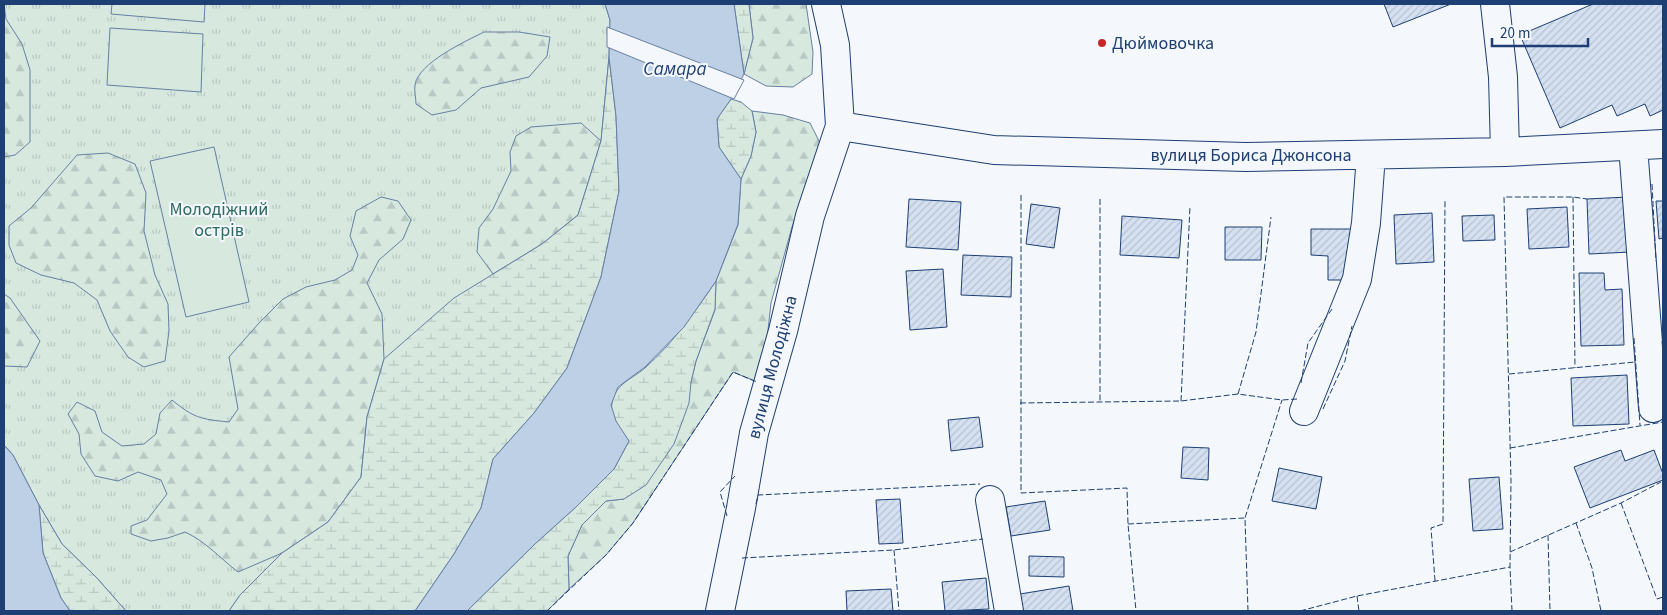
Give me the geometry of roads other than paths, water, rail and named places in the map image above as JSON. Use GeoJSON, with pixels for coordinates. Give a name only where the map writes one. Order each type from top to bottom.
{"type":"FeatureCollection","features":[{"type":"Feature","properties":{"kind":"street"},"geometry":{"type":"LineString","coordinates":[[826,4],[835,45],[840,126]]}},
{"type":"Feature","properties":{"kind":"street"},"geometry":{"type":"LineString","coordinates":[[1495,4],[1503,77],[1505,152]]}},
{"type":"Feature","properties":{"kind":"street","name":"вулиця Бориса Джонсона"},"geometry":{"type":"LineString","coordinates":[[840,126],[994,150],[1246,157],[1505,152],[1663,144]]}},
{"type":"Feature","properties":{"kind":"street","name":"вулиця Молодіжна"},"geometry":{"type":"LineString","coordinates":[[720,611],[754,433],[782,331],[810,216],[840,126]]}},
{"type":"Feature","properties":{"kind":"street"},"geometry":{"type":"LineString","coordinates":[[1633,146],[1653,408]]}},
{"type":"Feature","properties":{"kind":"street"},"geometry":{"type":"LineString","coordinates":[[1304,411],[1357,279],[1366,223],[1371,155]]}},
{"type":"Feature","properties":{"kind":"street"},"geometry":{"type":"LineString","coordinates":[[990,500],[1010,611]]}},
{"type":"Feature","properties":{"kind":"water","name":"Самара"},"geometry":{"type":"Polygon","coordinates":[[[605,4],[734,4],[744,74],[731,99],[717,119],[719,147],[741,179],[738,224],[716,281],[684,327],[645,367],[618,387],[611,405],[616,421],[629,441],[614,469],[467,611],[415,611],[454,554],[481,508],[493,459],[534,413],[567,368],[601,277],[619,191],[616,116],[609,57],[610,20],[605,4]]]}},
{"type":"Feature","properties":{"kind":"water"},"geometry":{"type":"Polygon","coordinates":[[[4,445],[13,455],[39,505],[43,553],[61,598],[70,611],[4,611],[4,445]]]}},
{"type":"Feature","properties":{"kind":"place","name":"Дюймовочка"},"geometry":{"type":"Point","coordinates":[1102,43]}},
{"type":"Feature","properties":{"kind":"park label","name":"Молодіжний острів"},"geometry":{"type":"Point","coordinates":[219,219]}}]}
